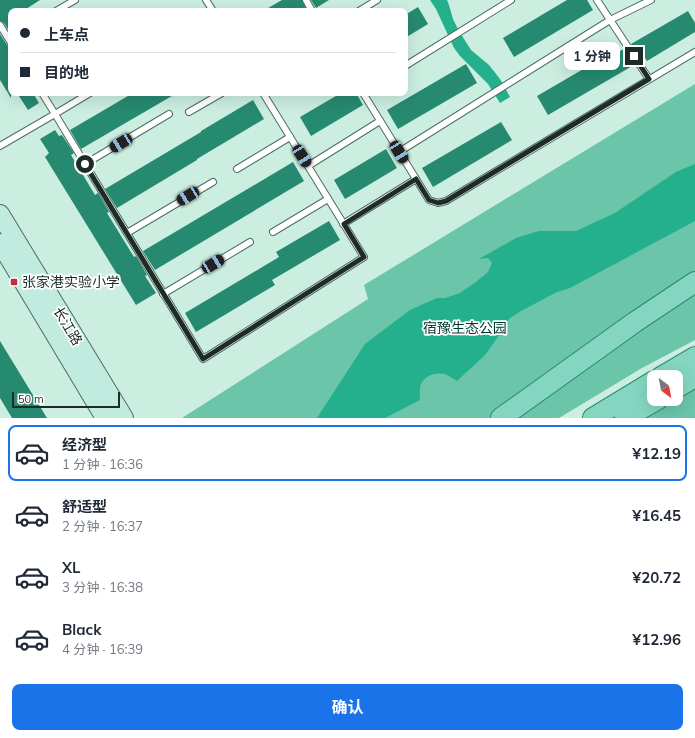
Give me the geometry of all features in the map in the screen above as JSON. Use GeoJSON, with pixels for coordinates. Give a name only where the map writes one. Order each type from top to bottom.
{"type":"FeatureCollection","features":[{"type":"Feature","properties":{"kind":"main road"},"geometry":{"type":"LineString","coordinates":[[501,418],[635,322],[695,282]]}},
{"type":"Feature","properties":{"kind":"main road"},"geometry":{"type":"LineString","coordinates":[[673,370],[695,357]]}},
{"type":"Feature","properties":{"kind":"main road"},"geometry":{"type":"LineString","coordinates":[[683,384],[695,377]]}},
{"type":"Feature","properties":{"kind":"main road"},"geometry":{"type":"LineString","coordinates":[[592,418],[647,385]]}},
{"type":"Feature","properties":{"kind":"main road"},"geometry":{"type":"LineString","coordinates":[[626,418],[647,406]]}},
{"type":"Feature","properties":{"kind":"street","name":"长江路"},"geometry":{"type":"LineString","coordinates":[[0,214],[4,239],[105,418]]}},
{"type":"Feature","properties":{"kind":"street","name":"长江路"},"geometry":{"type":"LineString","coordinates":[[4,239],[124,418]]}},
{"type":"Feature","properties":{"kind":"lane"},"geometry":{"type":"LineString","coordinates":[[61,8],[75,0]]}},
{"type":"Feature","properties":{"kind":"lane"},"geometry":{"type":"LineString","coordinates":[[364,8],[378,0]]}},
{"type":"Feature","properties":{"kind":"lane"},"geometry":{"type":"LineString","coordinates":[[408,64],[512,0]]}},
{"type":"Feature","properties":{"kind":"lane"},"geometry":{"type":"LineString","coordinates":[[597,0],[649,79]]}},
{"type":"Feature","properties":{"kind":"lane"},"geometry":{"type":"LineString","coordinates":[[399,152],[610,20],[651,0]]}},
{"type":"Feature","properties":{"kind":"lane"},"geometry":{"type":"LineString","coordinates":[[0,25],[8,37]]}},
{"type":"Feature","properties":{"kind":"lane"},"geometry":{"type":"LineString","coordinates":[[365,96],[429,200],[438,203],[446,201],[695,52]]}},
{"type":"Feature","properties":{"kind":"lane"},"geometry":{"type":"LineString","coordinates":[[44,96],[203,359],[364,257],[265,96]]}},
{"type":"Feature","properties":{"kind":"lane"},"geometry":{"type":"LineString","coordinates":[[0,146],[85,96]]}},
{"type":"Feature","properties":{"kind":"lane"},"geometry":{"type":"LineString","coordinates":[[189,112],[217,96]]}},
{"type":"Feature","properties":{"kind":"lane"},"geometry":{"type":"LineString","coordinates":[[85,164],[169,114]]}},
{"type":"Feature","properties":{"kind":"lane"},"geometry":{"type":"LineString","coordinates":[[308,166],[380,121]]}},
{"type":"Feature","properties":{"kind":"lane"},"geometry":{"type":"LineString","coordinates":[[237,169],[290,136]]}},
{"type":"Feature","properties":{"kind":"lane"},"geometry":{"type":"LineString","coordinates":[[344,224],[416,179]]}},
{"type":"Feature","properties":{"kind":"lane"},"geometry":{"type":"LineString","coordinates":[[127,233],[213,182]]}},
{"type":"Feature","properties":{"kind":"lane"},"geometry":{"type":"LineString","coordinates":[[273,232],[328,199]]}},
{"type":"Feature","properties":{"kind":"lane"},"geometry":{"type":"LineString","coordinates":[[163,294],[250,242]]}},
{"type":"Feature","properties":{"kind":"green space","name":"宿豫生态公园"},"geometry":{"type":"Polygon","coordinates":[[[695,84],[695,272],[493,418],[182,418],[368,299],[364,285],[695,84]]]}},
{"type":"Feature","properties":{"kind":"green space"},"geometry":{"type":"Polygon","coordinates":[[[695,290],[695,340],[642,368],[559,418],[513,418],[695,290]]]}},
{"type":"Feature","properties":{"kind":"green space"},"geometry":{"type":"Polygon","coordinates":[[[695,387],[695,418],[642,418],[663,406],[683,406],[683,394],[695,387]]]}},
{"type":"Feature","properties":{"kind":"shaded area"},"geometry":{"type":"Polygon","coordinates":[[[430,0],[447,0],[453,19],[471,50],[489,65],[500,79],[510,97],[500,103],[488,84],[460,56],[454,48],[436,9],[430,0]]]}},
{"type":"Feature","properties":{"kind":"shaded area"},"geometry":{"type":"Polygon","coordinates":[[[695,164],[695,221],[570,288],[557,292],[510,318],[485,355],[457,381],[445,374],[433,374],[429,376],[421,384],[420,400],[385,418],[317,418],[365,344],[410,310],[437,298],[445,298],[460,293],[476,282],[488,272],[492,263],[488,258],[479,259],[516,238],[539,231],[576,231],[615,213],[676,172],[695,164]]]}},
{"type":"Feature","properties":{"kind":"building"},"geometry":{"type":"Polygon","coordinates":[[[0,0],[40,0],[28,8],[8,8],[8,29],[4,23],[0,21],[0,0]]]}},
{"type":"Feature","properties":{"kind":"building"},"geometry":{"type":"Polygon","coordinates":[[[282,0],[302,0],[306,8],[268,8],[282,0]]]}},
{"type":"Feature","properties":{"kind":"building"},"geometry":{"type":"Polygon","coordinates":[[[311,0],[329,0],[316,8],[311,0]]]}},
{"type":"Feature","properties":{"kind":"building"},"geometry":{"type":"Polygon","coordinates":[[[567,0],[587,0],[593,10],[514,57],[503,38],[567,0]]]}},
{"type":"Feature","properties":{"kind":"building"},"geometry":{"type":"Polygon","coordinates":[[[418,7],[428,24],[408,36],[408,13],[418,7]]]}},
{"type":"Feature","properties":{"kind":"building"},"geometry":{"type":"Polygon","coordinates":[[[688,11],[695,23],[695,32],[647,61],[645,58],[642,60],[631,44],[688,11]]]}},
{"type":"Feature","properties":{"kind":"building"},"geometry":{"type":"Polygon","coordinates":[[[0,34],[8,46],[8,93],[0,80],[0,34]]]}},
{"type":"Feature","properties":{"kind":"building"},"geometry":{"type":"Polygon","coordinates":[[[624,49],[634,65],[548,115],[537,96],[616,50],[618,52],[624,49]]]}},
{"type":"Feature","properties":{"kind":"building"},"geometry":{"type":"Polygon","coordinates":[[[466,64],[477,83],[398,129],[387,110],[466,64]]]}},
{"type":"Feature","properties":{"kind":"building"},"geometry":{"type":"Polygon","coordinates":[[[19,96],[35,96],[39,103],[28,110],[19,96]]]}},
{"type":"Feature","properties":{"kind":"building"},"geometry":{"type":"Polygon","coordinates":[[[128,96],[172,96],[81,149],[70,130],[128,96]]]}},
{"type":"Feature","properties":{"kind":"building"},"geometry":{"type":"Polygon","coordinates":[[[336,96],[358,96],[363,105],[311,136],[300,117],[336,96]]]}},
{"type":"Feature","properties":{"kind":"building"},"geometry":{"type":"Polygon","coordinates":[[[253,100],[264,119],[117,208],[105,189],[253,100]]]}},
{"type":"Feature","properties":{"kind":"building"},"geometry":{"type":"Polygon","coordinates":[[[501,122],[512,140],[433,187],[422,168],[501,122]]]}},
{"type":"Feature","properties":{"kind":"building"},"geometry":{"type":"Polygon","coordinates":[[[55,130],[59,136],[62,135],[74,153],[71,155],[95,195],[98,193],[109,212],[107,213],[134,257],[136,256],[147,275],[145,276],[156,293],[136,305],[45,157],[49,153],[40,139],[55,130]]]}},
{"type":"Feature","properties":{"kind":"building"},"geometry":{"type":"Polygon","coordinates":[[[386,149],[397,168],[345,199],[334,180],[386,149]]]}},
{"type":"Feature","properties":{"kind":"building"},"geometry":{"type":"Polygon","coordinates":[[[293,162],[304,181],[155,270],[143,251],[293,162]]]}},
{"type":"Feature","properties":{"kind":"building"},"geometry":{"type":"Polygon","coordinates":[[[329,221],[340,240],[272,280],[275,285],[196,332],[185,313],[279,257],[276,252],[329,221]]]}},
{"type":"Feature","properties":{"kind":"building"},"geometry":{"type":"Polygon","coordinates":[[[0,341],[47,418],[12,418],[0,398],[0,341]]]}},
{"type":"Feature","properties":{"kind":"place","name":"张家港实验小学"},"geometry":{"type":"Point","coordinates":[14,282]}},
{"type":"Feature","properties":{"kind":"route"},"geometry":{"type":"LineString","coordinates":[[85,164],[203,359],[364,257],[344,224],[416,179],[429,200],[438,203],[446,201],[649,79],[634,56]]}}]}
